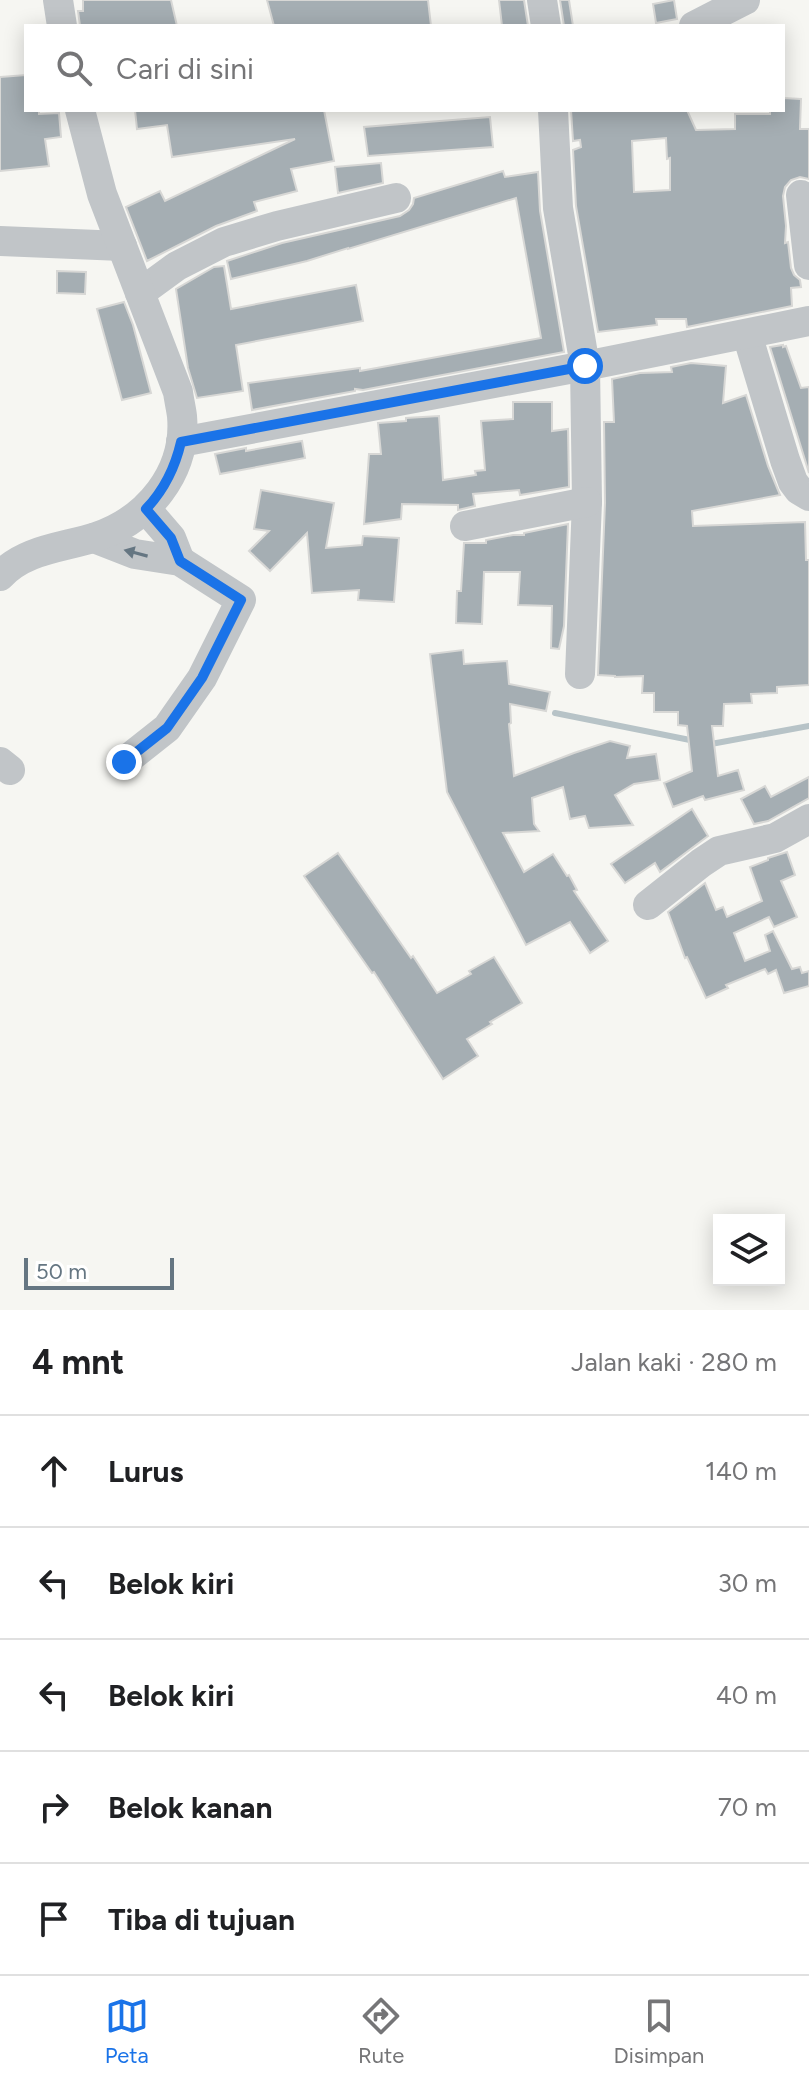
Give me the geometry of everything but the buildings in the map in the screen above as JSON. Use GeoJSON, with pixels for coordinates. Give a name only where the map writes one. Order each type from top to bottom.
{"type":"FeatureCollection","features":[{"type":"Feature","properties":{"kind":"street"},"geometry":{"type":"LineString","coordinates":[[58,0],[62,24]]}},
{"type":"Feature","properties":{"kind":"street"},"geometry":{"type":"LineString","coordinates":[[542,0],[546,24]]}},
{"type":"Feature","properties":{"kind":"street"},"geometry":{"type":"LineString","coordinates":[[697,17],[745,0]]}},
{"type":"Feature","properties":{"kind":"street"},"geometry":{"type":"LineString","coordinates":[[0,576],[28,555],[120,528],[158,494],[181,442],[182,417],[178,392],[102,194],[81,112]]}},
{"type":"Feature","properties":{"kind":"street"},"geometry":{"type":"LineString","coordinates":[[553,112],[558,208],[585,366],[587,502],[580,674]]}},
{"type":"Feature","properties":{"kind":"street"},"geometry":{"type":"LineString","coordinates":[[801,195],[809,265]]}},
{"type":"Feature","properties":{"kind":"street"},"geometry":{"type":"LineString","coordinates":[[140,293],[177,266],[224,242],[396,198]]}},
{"type":"Feature","properties":{"kind":"street"},"geometry":{"type":"LineString","coordinates":[[0,241],[122,246]]}},
{"type":"Feature","properties":{"kind":"street"},"geometry":{"type":"LineString","coordinates":[[181,442],[809,321]]}},
{"type":"Feature","properties":{"kind":"street"},"geometry":{"type":"LineString","coordinates":[[747,334],[793,482],[809,496]]}},
{"type":"Feature","properties":{"kind":"street"},"geometry":{"type":"LineString","coordinates":[[158,494],[180,561]]}},
{"type":"Feature","properties":{"kind":"street"},"geometry":{"type":"LineString","coordinates":[[465,526],[587,502]]}},
{"type":"Feature","properties":{"kind":"street"},"geometry":{"type":"LineString","coordinates":[[94,538],[135,554],[180,561],[241,600],[202,678],[167,728],[124,762]]}},
{"type":"Feature","properties":{"kind":"street"},"geometry":{"type":"LineString","coordinates":[[648,905],[719,851],[775,838],[809,819]]}},
{"type":"Feature","properties":{"kind":"waterway"},"geometry":{"type":"LineString","coordinates":[[555,713],[695,741]]}},
{"type":"Feature","properties":{"kind":"waterway"},"geometry":{"type":"LineString","coordinates":[[706,743],[809,726]]}},
{"type":"Feature","properties":{"kind":"route"},"geometry":{"type":"LineString","coordinates":[[124,762],[167,728],[202,678],[241,600],[180,561],[171,538],[146,509],[171,475],[181,442],[585,366]]}}]}
